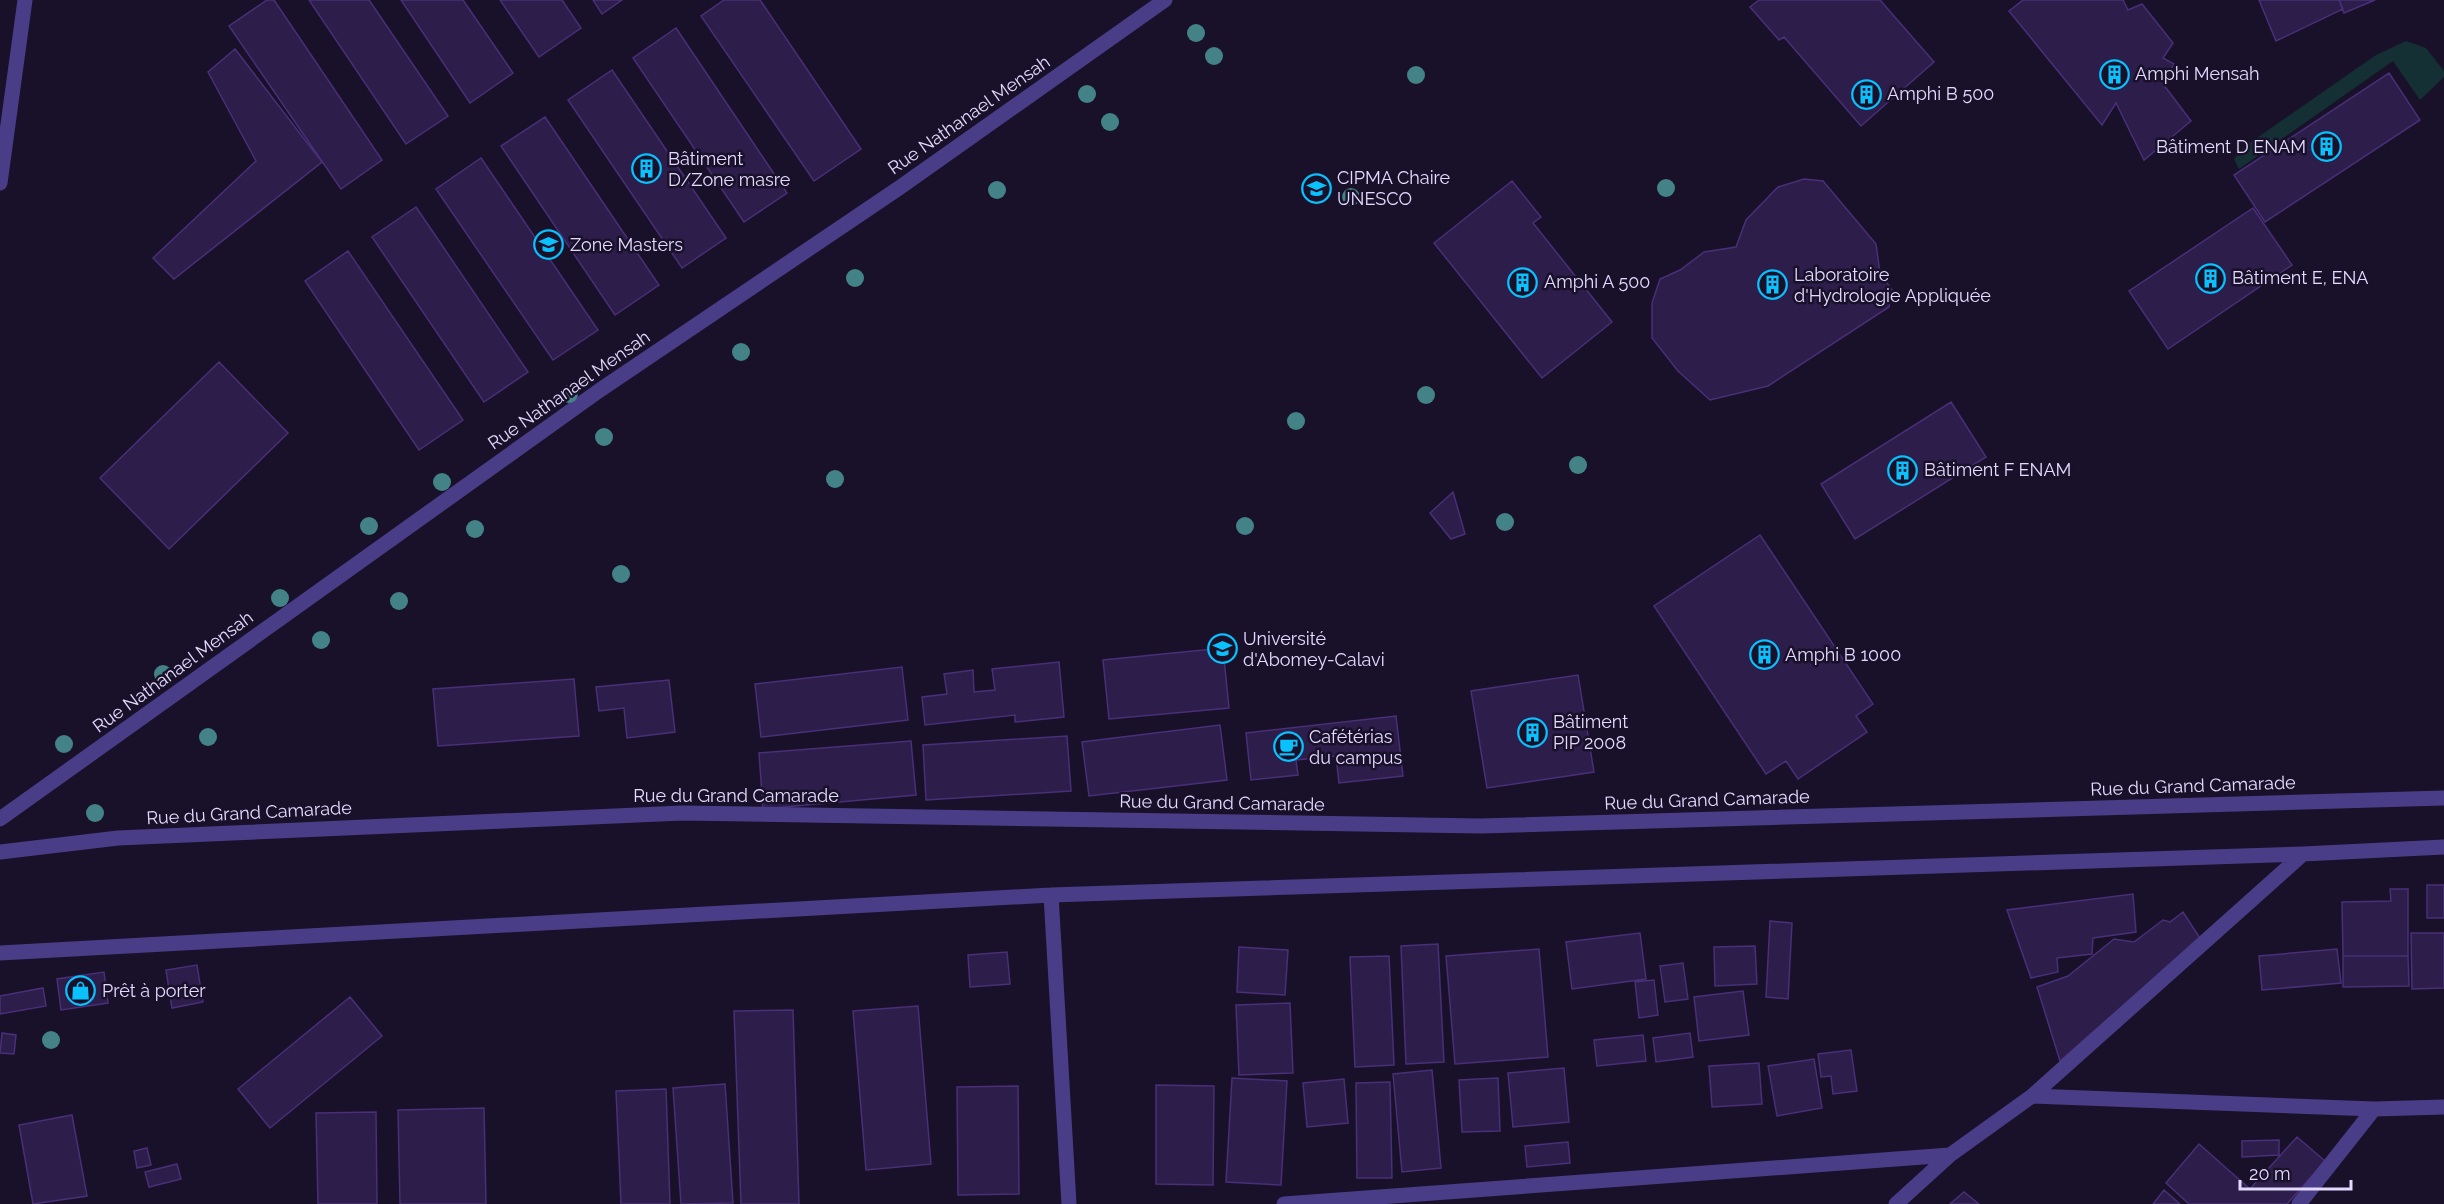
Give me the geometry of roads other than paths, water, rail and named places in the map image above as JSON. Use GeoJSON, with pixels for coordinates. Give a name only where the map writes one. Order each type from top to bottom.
{"type":"FeatureCollection","features":[{"type":"Feature","properties":{"kind":"street"},"geometry":{"type":"LineString","coordinates":[[0,178],[25,0]]}},
{"type":"Feature","properties":{"kind":"street","name":"Rue Nathanael Mensah"},"geometry":{"type":"LineString","coordinates":[[0,819],[600,390],[899,188],[1165,0]]}},
{"type":"Feature","properties":{"kind":"street","name":"Rue du Grand Camarade"},"geometry":{"type":"LineString","coordinates":[[0,852],[118,838],[682,813],[1480,826],[2444,798]]}},
{"type":"Feature","properties":{"kind":"street"},"geometry":{"type":"LineString","coordinates":[[0,953],[1051,895],[2303,854],[2444,847]]}},
{"type":"Feature","properties":{"kind":"street"},"geometry":{"type":"LineString","coordinates":[[1896,1204],[1950,1155],[2032,1096],[2303,854]]}},
{"type":"Feature","properties":{"kind":"street"},"geometry":{"type":"LineString","coordinates":[[1051,895],[1068,1204]]}},
{"type":"Feature","properties":{"kind":"street"},"geometry":{"type":"LineString","coordinates":[[2032,1096],[2374,1109],[2444,1107]]}},
{"type":"Feature","properties":{"kind":"street"},"geometry":{"type":"LineString","coordinates":[[2299,1204],[2374,1109]]}},
{"type":"Feature","properties":{"kind":"street"},"geometry":{"type":"LineString","coordinates":[[1284,1204],[1950,1155]]}},
{"type":"Feature","properties":{"kind":"place","name":"Amphi Mensah"},"geometry":{"type":"Point","coordinates":[2114,74]}},
{"type":"Feature","properties":{"kind":"place","name":"Amphi B 500"},"geometry":{"type":"Point","coordinates":[1866,94]}},
{"type":"Feature","properties":{"kind":"place","name":"Bâtiment D ENAM"},"geometry":{"type":"Point","coordinates":[2327,147]}},
{"type":"Feature","properties":{"kind":"place","name":"Bâtiment D/Zone masre"},"geometry":{"type":"Point","coordinates":[647,169]}},
{"type":"Feature","properties":{"kind":"place","name":"CIPMA Chaire UNESCO"},"geometry":{"type":"Point","coordinates":[1316,188]}},
{"type":"Feature","properties":{"kind":"place","name":"Zone Masters"},"geometry":{"type":"Point","coordinates":[549,245]}},
{"type":"Feature","properties":{"kind":"place","name":"Bâtiment E, ENA"},"geometry":{"type":"Point","coordinates":[2211,278]}},
{"type":"Feature","properties":{"kind":"place","name":"Amphi A 500"},"geometry":{"type":"Point","coordinates":[1523,282]}},
{"type":"Feature","properties":{"kind":"place","name":"Laboratoire d'Hydrologie Appliquée"},"geometry":{"type":"Point","coordinates":[1773,285]}},
{"type":"Feature","properties":{"kind":"place","name":"Bâtiment F ENAM"},"geometry":{"type":"Point","coordinates":[1903,470]}},
{"type":"Feature","properties":{"kind":"place","name":"Université d'Abomey-Calavi"},"geometry":{"type":"Point","coordinates":[1222,649]}},
{"type":"Feature","properties":{"kind":"place","name":"Amphi B 1000"},"geometry":{"type":"Point","coordinates":[1764,655]}},
{"type":"Feature","properties":{"kind":"place","name":"Bâtiment PIP 2008"},"geometry":{"type":"Point","coordinates":[1532,732]}},
{"type":"Feature","properties":{"kind":"place","name":"Cafétérias du campus"},"geometry":{"type":"Point","coordinates":[1288,747]}},
{"type":"Feature","properties":{"kind":"place","name":"Prêt à porter"},"geometry":{"type":"Point","coordinates":[81,991]}}]}
